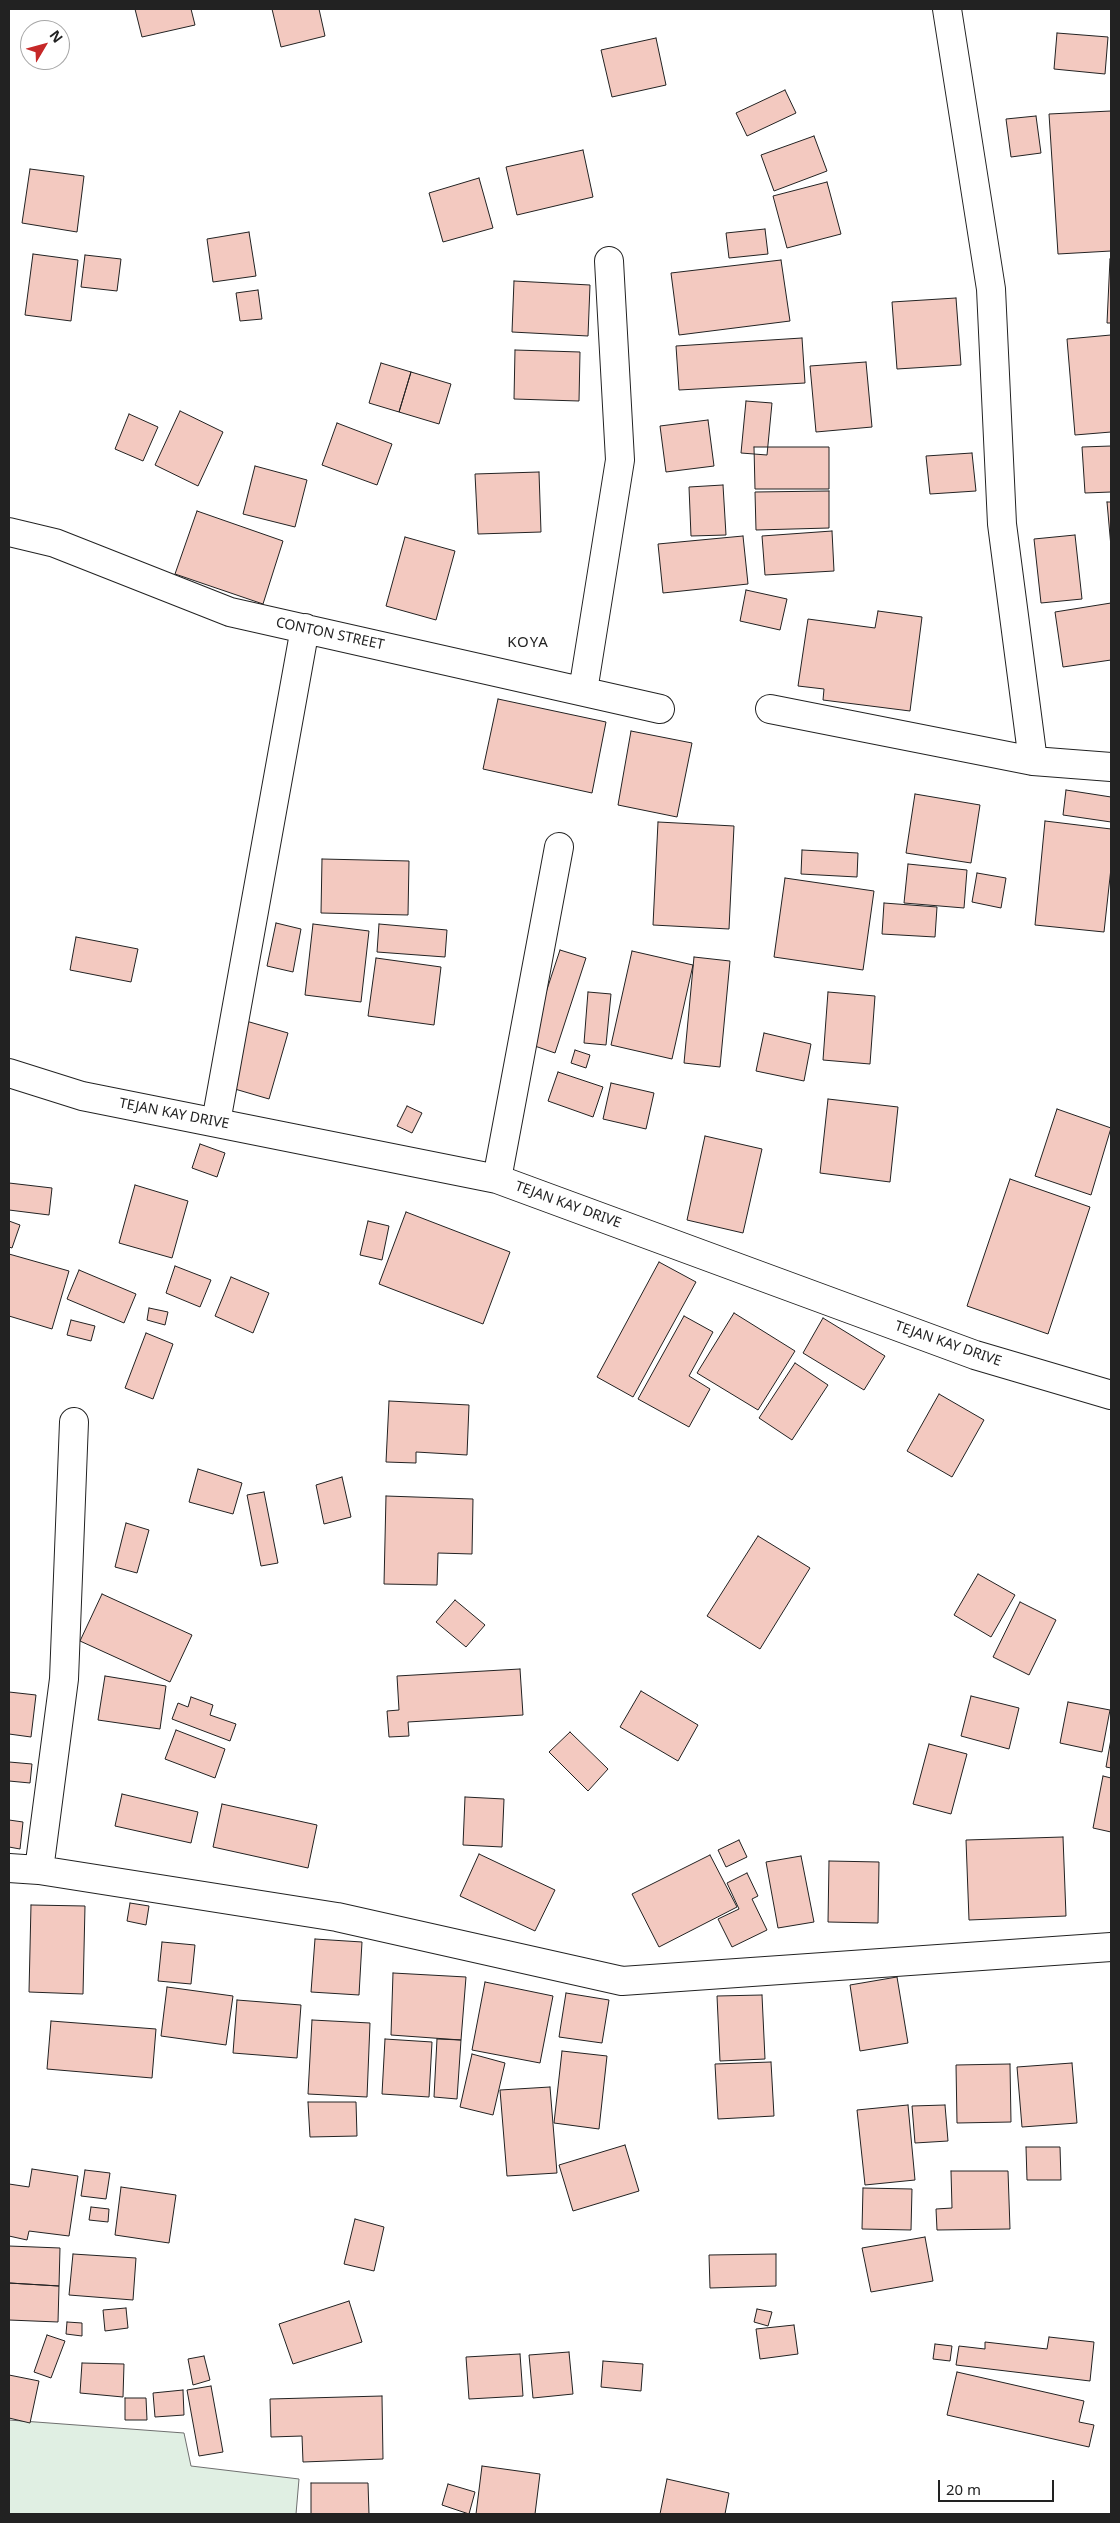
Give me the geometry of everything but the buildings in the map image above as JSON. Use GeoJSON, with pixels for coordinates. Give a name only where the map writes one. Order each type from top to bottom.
{"type":"FeatureCollection","features":[{"type":"Feature","properties":{"kind":"street"},"geometry":{"type":"LineString","coordinates":[[947,9],[990,289],[1002,524],[1033,762]]}},
{"type":"Feature","properties":{"kind":"street"},"geometry":{"type":"LineString","coordinates":[[583,691],[620,460],[608,260]]}},
{"type":"Feature","properties":{"kind":"street","name":"CONTON STREET"},"geometry":{"type":"LineString","coordinates":[[9,532],[54,543],[230,612],[660,708]]}},
{"type":"Feature","properties":{"kind":"street"},"geometry":{"type":"LineString","coordinates":[[216,1122],[305,628]]}},
{"type":"Feature","properties":{"kind":"street"},"geometry":{"type":"LineString","coordinates":[[770,709],[1033,762],[1111,767]]}},
{"type":"Feature","properties":{"kind":"street"},"geometry":{"type":"LineString","coordinates":[[497,1179],[559,847]]}},
{"type":"Feature","properties":{"kind":"street","name":"TEJAN KAY DRIVE"},"geometry":{"type":"LineString","coordinates":[[9,1073],[82,1096],[497,1179],[975,1355],[1111,1395]]}},
{"type":"Feature","properties":{"kind":"street"},"geometry":{"type":"LineString","coordinates":[[39,1870],[64,1680],[74,1422]]}},
{"type":"Feature","properties":{"kind":"street"},"geometry":{"type":"LineString","coordinates":[[9,1868],[39,1870],[337,1917],[622,1981],[1111,1947]]}},
{"type":"Feature","properties":{"kind":"green space"},"geometry":{"type":"Polygon","coordinates":[[[9,2420],[184,2433],[191,2466],[299,2479],[296,2514],[9,2514],[9,2420]]]}},
{"type":"Feature","properties":{"kind":"district","name":"KOYA"},"geometry":{"type":"Point","coordinates":[528,643]}}]}
